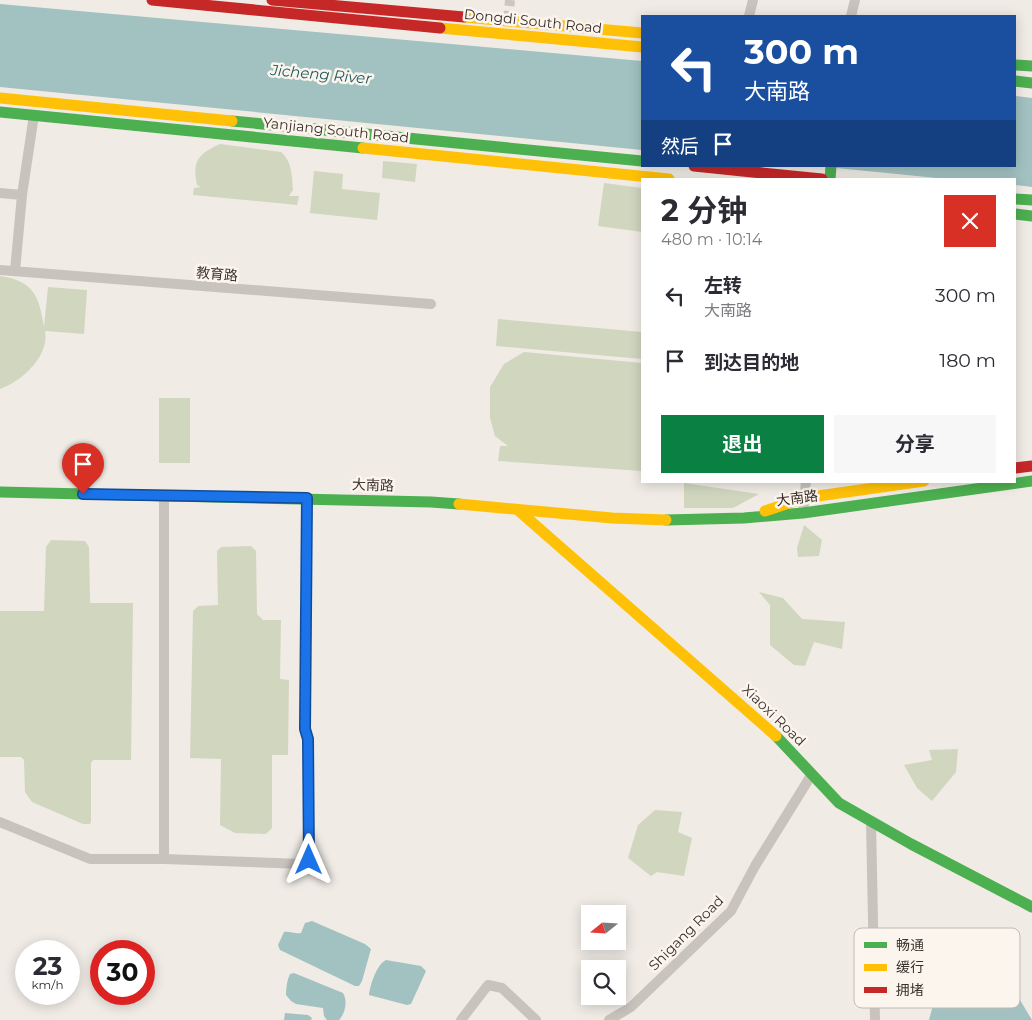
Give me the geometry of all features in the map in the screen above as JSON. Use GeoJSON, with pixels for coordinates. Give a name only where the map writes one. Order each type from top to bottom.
{"type":"FeatureCollection","features":[{"type":"Feature","properties":{"kind":"main road","name":"Dongdi South Road"},"geometry":{"type":"LineString","coordinates":[[152,0],[231,3],[641,47]]}},
{"type":"Feature","properties":{"kind":"main road"},"geometry":{"type":"LineString","coordinates":[[272,0],[641,33]]}},
{"type":"Feature","properties":{"kind":"main road"},"geometry":{"type":"LineString","coordinates":[[1016,65],[1032,66]]}},
{"type":"Feature","properties":{"kind":"main road"},"geometry":{"type":"LineString","coordinates":[[1016,82],[1032,83]]}},
{"type":"Feature","properties":{"kind":"main road","name":"Yanjiang South Road"},"geometry":{"type":"LineString","coordinates":[[0,98],[641,161]]}},
{"type":"Feature","properties":{"kind":"main road","name":"Yanjiang South Road"},"geometry":{"type":"LineString","coordinates":[[0,112],[659,178]]}},
{"type":"Feature","properties":{"kind":"main road"},"geometry":{"type":"LineString","coordinates":[[704,167],[812,178]]}},
{"type":"Feature","properties":{"kind":"main road"},"geometry":{"type":"LineString","coordinates":[[1016,199],[1032,200]]}},
{"type":"Feature","properties":{"kind":"main road"},"geometry":{"type":"LineString","coordinates":[[1016,214],[1032,216]]}},
{"type":"Feature","properties":{"kind":"main road"},"geometry":{"type":"LineString","coordinates":[[1016,468],[1032,466]]}},
{"type":"Feature","properties":{"kind":"main road","name":"大南路"},"geometry":{"type":"LineString","coordinates":[[1016,482],[1032,480]]}},
{"type":"Feature","properties":{"kind":"main road","name":"大南路"},"geometry":{"type":"LineString","coordinates":[[744,518],[804,498],[910,483]]}},
{"type":"Feature","properties":{"kind":"main road","name":"大南路"},"geometry":{"type":"LineString","coordinates":[[0,492],[431,502],[656,520],[744,518],[803,513],[1011,483]]}},
{"type":"Feature","properties":{"kind":"main road","name":"Xiaoxi Road"},"geometry":{"type":"LineString","coordinates":[[518,510],[772,731],[839,803],[1032,907]]}},
{"type":"Feature","properties":{"kind":"street"},"geometry":{"type":"LineString","coordinates":[[749,15],[753,0]]}},
{"type":"Feature","properties":{"kind":"street"},"geometry":{"type":"LineString","coordinates":[[851,15],[855,0]]}},
{"type":"Feature","properties":{"kind":"street"},"geometry":{"type":"LineString","coordinates":[[15,271],[22,195],[34,115]]}},
{"type":"Feature","properties":{"kind":"street"},"geometry":{"type":"LineString","coordinates":[[0,193],[22,195]]}},
{"type":"Feature","properties":{"kind":"street","name":"教育路"},"geometry":{"type":"LineString","coordinates":[[0,270],[431,304]]}},
{"type":"Feature","properties":{"kind":"street"},"geometry":{"type":"LineString","coordinates":[[803,513],[806,483]]}},
{"type":"Feature","properties":{"kind":"street"},"geometry":{"type":"LineString","coordinates":[[0,492],[0,498]]}},
{"type":"Feature","properties":{"kind":"street"},"geometry":{"type":"LineString","coordinates":[[164,496],[164,859]]}},
{"type":"Feature","properties":{"kind":"street"},"geometry":{"type":"LineString","coordinates":[[0,822],[90,859],[306,863],[309,860],[308,739],[305,729],[307,498]]}},
{"type":"Feature","properties":{"kind":"street","name":"Shigang Road"},"geometry":{"type":"LineString","coordinates":[[609,1020],[631,1007],[731,911],[812,774]]}},
{"type":"Feature","properties":{"kind":"street"},"geometry":{"type":"LineString","coordinates":[[871,821],[873,928]]}},
{"type":"Feature","properties":{"kind":"street"},"geometry":{"type":"LineString","coordinates":[[460,1020],[488,985],[502,988],[536,1020]]}},
{"type":"Feature","properties":{"kind":"green space"},"geometry":{"type":"Polygon","coordinates":[[[220,144],[281,152],[291,169],[293,190],[289,196],[299,196],[297,205],[193,195],[194,188],[201,187],[197,185],[195,170],[198,159],[206,151],[220,144]]]}},
{"type":"Feature","properties":{"kind":"green space"},"geometry":{"type":"Polygon","coordinates":[[[383,161],[417,164],[415,182],[382,178],[383,161]]]}},
{"type":"Feature","properties":{"kind":"green space"},"geometry":{"type":"Polygon","coordinates":[[[314,171],[343,174],[342,189],[380,193],[377,220],[310,213],[314,171]]]}},
{"type":"Feature","properties":{"kind":"green space"},"geometry":{"type":"Polygon","coordinates":[[[604,183],[641,188],[641,232],[598,226],[604,183]]]}},
{"type":"Feature","properties":{"kind":"green space"},"geometry":{"type":"Polygon","coordinates":[[[0,276],[11,278],[28,286],[37,299],[44,327],[48,287],[87,290],[84,334],[45,331],[43,350],[32,367],[17,380],[0,389],[0,276]]]}},
{"type":"Feature","properties":{"kind":"green space"},"geometry":{"type":"Polygon","coordinates":[[[498,319],[641,332],[641,359],[496,346],[498,319]]]}},
{"type":"Feature","properties":{"kind":"green space"},"geometry":{"type":"Polygon","coordinates":[[[524,352],[641,363],[641,471],[498,461],[500,446],[508,446],[495,436],[490,418],[490,387],[504,364],[524,352]]]}},
{"type":"Feature","properties":{"kind":"green space"},"geometry":{"type":"Polygon","coordinates":[[[159,398],[190,398],[190,463],[159,463],[159,398]]]}},
{"type":"Feature","properties":{"kind":"green space"},"geometry":{"type":"Polygon","coordinates":[[[684,483],[759,494],[733,508],[684,508],[684,483]]]}},
{"type":"Feature","properties":{"kind":"green space"},"geometry":{"type":"Polygon","coordinates":[[[804,525],[822,540],[819,556],[798,557],[797,548],[804,525]]]}},
{"type":"Feature","properties":{"kind":"green space"},"geometry":{"type":"Polygon","coordinates":[[[51,540],[85,541],[89,547],[90,603],[133,603],[131,760],[93,760],[91,763],[90,824],[83,824],[32,802],[25,792],[24,760],[21,757],[0,757],[0,611],[44,611],[46,547],[51,540]]]}},
{"type":"Feature","properties":{"kind":"green space"},"geometry":{"type":"Polygon","coordinates":[[[251,546],[256,551],[257,614],[263,620],[281,620],[280,679],[289,680],[288,755],[272,755],[272,828],[266,834],[235,833],[220,825],[221,759],[190,758],[193,611],[198,606],[218,605],[217,551],[221,547],[251,546]]]}},
{"type":"Feature","properties":{"kind":"green space"},"geometry":{"type":"Polygon","coordinates":[[[759,592],[783,598],[802,619],[845,622],[842,649],[814,642],[805,666],[794,665],[770,645],[770,605],[759,592]]]}},
{"type":"Feature","properties":{"kind":"green space"},"geometry":{"type":"Polygon","coordinates":[[[958,749],[956,772],[932,801],[917,788],[904,765],[932,760],[929,750],[958,749]]]}},
{"type":"Feature","properties":{"kind":"green space"},"geometry":{"type":"Polygon","coordinates":[[[655,810],[682,812],[678,832],[692,838],[684,876],[657,872],[651,876],[628,858],[638,825],[655,810]]]}},
{"type":"Feature","properties":{"kind":"water","name":"Jicheng River"},"geometry":{"type":"Polygon","coordinates":[[[0,4],[641,61],[641,150],[0,87],[0,4]]]}},
{"type":"Feature","properties":{"kind":"water"},"geometry":{"type":"Polygon","coordinates":[[[1016,96],[1032,98],[1032,187],[1016,185],[1016,178],[937,178],[826,167],[1016,167],[1016,96]]]}},
{"type":"Feature","properties":{"kind":"water"},"geometry":{"type":"Polygon","coordinates":[[[312,921],[365,944],[371,949],[359,986],[355,986],[280,950],[278,945],[284,932],[301,933],[305,923],[312,921]]]}},
{"type":"Feature","properties":{"kind":"water"},"geometry":{"type":"Polygon","coordinates":[[[386,960],[421,966],[426,971],[411,1004],[407,1005],[369,995],[377,970],[386,960]]]}},
{"type":"Feature","properties":{"kind":"water"},"geometry":{"type":"Polygon","coordinates":[[[294,973],[343,993],[345,996],[345,1007],[339,1020],[327,1020],[324,1016],[323,1008],[296,1004],[291,1001],[286,995],[286,987],[290,974],[294,973]]]}},
{"type":"Feature","properties":{"kind":"water"},"geometry":{"type":"Polygon","coordinates":[[[1020,1000],[1032,1020],[929,1020],[932,1008],[1020,1008],[1020,1000]]]}},
{"type":"Feature","properties":{"kind":"water"},"geometry":{"type":"Polygon","coordinates":[[[285,1013],[308,1015],[312,1018],[311,1020],[284,1020],[285,1013]]]}},
{"type":"Feature","properties":{"kind":"tunnel"},"geometry":{"type":"LineString","coordinates":[[508,21],[510,0]]}},
{"type":"Feature","properties":{"kind":"traffic: fast"},"geometry":{"type":"LineString","coordinates":[[1016,65],[1032,66]]}},
{"type":"Feature","properties":{"kind":"traffic: fast"},"geometry":{"type":"LineString","coordinates":[[1016,81],[1032,83]]}},
{"type":"Feature","properties":{"kind":"traffic: fast"},"geometry":{"type":"LineString","coordinates":[[0,112],[363,148]]}},
{"type":"Feature","properties":{"kind":"traffic: fast"},"geometry":{"type":"LineString","coordinates":[[232,121],[641,161]]}},
{"type":"Feature","properties":{"kind":"traffic: fast"},"geometry":{"type":"LineString","coordinates":[[830,178],[831,167]]}},
{"type":"Feature","properties":{"kind":"traffic: fast"},"geometry":{"type":"LineString","coordinates":[[1016,199],[1032,200]]}},
{"type":"Feature","properties":{"kind":"traffic: fast"},"geometry":{"type":"LineString","coordinates":[[1016,214],[1032,216]]}},
{"type":"Feature","properties":{"kind":"traffic: fast"},"geometry":{"type":"LineString","coordinates":[[666,520],[744,518],[803,513],[1032,481]]}},
{"type":"Feature","properties":{"kind":"traffic: fast"},"geometry":{"type":"LineString","coordinates":[[0,492],[459,504]]}},
{"type":"Feature","properties":{"kind":"traffic: fast"},"geometry":{"type":"LineString","coordinates":[[776,736],[839,803],[911,844],[1032,907]]}},
{"type":"Feature","properties":{"kind":"traffic: slow"},"geometry":{"type":"LineString","coordinates":[[464,17],[641,33]]}},
{"type":"Feature","properties":{"kind":"traffic: slow"},"geometry":{"type":"LineString","coordinates":[[440,28],[641,47]]}},
{"type":"Feature","properties":{"kind":"traffic: slow"},"geometry":{"type":"LineString","coordinates":[[0,98],[232,121]]}},
{"type":"Feature","properties":{"kind":"traffic: slow"},"geometry":{"type":"LineString","coordinates":[[363,148],[659,178]]}},
{"type":"Feature","properties":{"kind":"traffic: slow"},"geometry":{"type":"LineString","coordinates":[[765,511],[804,498],[910,483]]}},
{"type":"Feature","properties":{"kind":"traffic: slow"},"geometry":{"type":"LineString","coordinates":[[459,504],[612,518],[666,520]]}},
{"type":"Feature","properties":{"kind":"traffic: slow"},"geometry":{"type":"LineString","coordinates":[[518,510],[776,736]]}},
{"type":"Feature","properties":{"kind":"traffic: jam"},"geometry":{"type":"LineString","coordinates":[[152,0],[440,28]]}},
{"type":"Feature","properties":{"kind":"traffic: jam"},"geometry":{"type":"LineString","coordinates":[[272,0],[464,17]]}},
{"type":"Feature","properties":{"kind":"traffic: jam"},"geometry":{"type":"LineString","coordinates":[[704,167],[812,178]]}},
{"type":"Feature","properties":{"kind":"traffic: jam"},"geometry":{"type":"LineString","coordinates":[[1016,468],[1032,466]]}},
{"type":"Feature","properties":{"kind":"route"},"geometry":{"type":"LineString","coordinates":[[83,494],[307,498],[305,729],[308,739],[309,860]]}}]}
